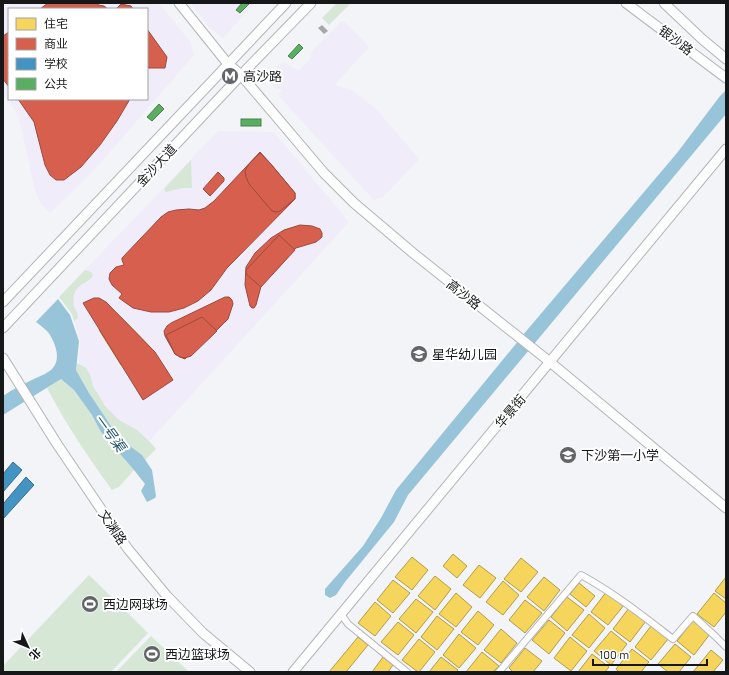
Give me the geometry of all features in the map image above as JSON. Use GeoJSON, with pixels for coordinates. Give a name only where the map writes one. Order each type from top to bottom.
{"type":"FeatureCollection","features":[{"type":"Feature","properties":{"kind":"street","name":"高沙路"},"geometry":{"type":"LineString","coordinates":[[179,3],[228,64],[240,75],[324,173],[354,203],[413,253],[550,362],[726,508]]}},
{"type":"Feature","properties":{"kind":"street","name":"金沙大道"},"geometry":{"type":"LineString","coordinates":[[3,302],[286,3]]}},
{"type":"Feature","properties":{"kind":"street","name":"金沙大道"},"geometry":{"type":"LineString","coordinates":[[3,328],[240,75],[311,3]]}},
{"type":"Feature","properties":{"kind":"street","name":"银沙路"},"geometry":{"type":"LineString","coordinates":[[626,3],[726,78]]}},
{"type":"Feature","properties":{"kind":"street","name":"银沙路"},"geometry":{"type":"LineString","coordinates":[[664,3],[702,39],[726,59]]}},
{"type":"Feature","properties":{"kind":"street","name":"华景街"},"geometry":{"type":"LineString","coordinates":[[293,672],[726,149]]}},
{"type":"Feature","properties":{"kind":"street","name":"文渊路"},"geometry":{"type":"LineString","coordinates":[[3,358],[128,549],[167,596],[203,633],[250,672]]}},
{"type":"Feature","properties":{"kind":"street"},"geometry":{"type":"LineString","coordinates":[[499,672],[581,574],[600,585],[673,639],[693,616],[726,647]]}},
{"type":"Feature","properties":{"kind":"street"},"geometry":{"type":"LineString","coordinates":[[341,614],[348,624],[407,672]]}},
{"type":"Feature","properties":{"kind":"shaded area"},"geometry":{"type":"Polygon","coordinates":[[[12,3],[159,3],[191,43],[194,55],[96,168],[50,213],[41,204],[35,190],[18,114],[8,100],[3,93],[3,10],[12,3]]]}},
{"type":"Feature","properties":{"kind":"shaded area"},"geometry":{"type":"Polygon","coordinates":[[[191,3],[254,3],[223,38],[210,28],[191,3]]]}},
{"type":"Feature","properties":{"kind":"shaded area"},"geometry":{"type":"Polygon","coordinates":[[[343,20],[369,47],[337,82],[337,86],[352,90],[376,109],[419,159],[389,191],[381,198],[374,200],[278,95],[282,90],[274,87],[270,80],[273,71],[278,65],[285,63],[299,71],[310,59],[312,51],[343,20]]]}},
{"type":"Feature","properties":{"kind":"shaded area"},"geometry":{"type":"Polygon","coordinates":[[[218,131],[274,132],[349,222],[144,447],[125,437],[82,375],[79,361],[80,340],[72,314],[59,297],[218,131]]]}},
{"type":"Feature","properties":{"kind":"green space"},"geometry":{"type":"Polygon","coordinates":[[[337,3],[351,3],[329,25],[322,18],[337,3]]]}},
{"type":"Feature","properties":{"kind":"green space"},"geometry":{"type":"Polygon","coordinates":[[[191,160],[192,188],[183,188],[166,192],[164,189],[191,160]]]}},
{"type":"Feature","properties":{"kind":"green space"},"geometry":{"type":"Polygon","coordinates":[[[85,270],[91,272],[93,275],[75,292],[74,306],[78,318],[74,321],[72,314],[59,297],[85,270]]]}},
{"type":"Feature","properties":{"kind":"green space"},"geometry":{"type":"Polygon","coordinates":[[[77,363],[86,368],[93,386],[105,406],[119,420],[137,430],[156,449],[145,460],[142,455],[119,438],[89,393],[76,370],[77,363]]]}},
{"type":"Feature","properties":{"kind":"green space"},"geometry":{"type":"Polygon","coordinates":[[[61,379],[74,390],[92,415],[101,432],[134,470],[119,487],[112,490],[78,440],[47,388],[61,379]]]}},
{"type":"Feature","properties":{"kind":"green space","name":"西边网球场"},"geometry":{"type":"Polygon","coordinates":[[[89,575],[148,633],[111,672],[3,672],[3,666],[89,575]]]}},
{"type":"Feature","properties":{"kind":"green space","name":"西边篮球场"},"geometry":{"type":"Polygon","coordinates":[[[151,636],[189,672],[116,672],[151,636]]]}},
{"type":"Feature","properties":{"kind":"water"},"geometry":{"type":"Polygon","coordinates":[[[726,90],[726,114],[408,495],[394,522],[336,595],[330,598],[325,595],[325,589],[363,546],[381,518],[396,490],[528,329],[677,153],[726,90]]]}},
{"type":"Feature","properties":{"kind":"water","name":"一号渠"},"geometry":{"type":"Polygon","coordinates":[[[58,299],[70,315],[79,341],[76,370],[89,393],[119,438],[142,455],[152,470],[156,496],[147,502],[141,491],[145,484],[101,432],[92,415],[74,390],[61,379],[3,415],[3,396],[46,373],[55,365],[57,356],[55,345],[48,332],[36,322],[58,299]]]}},
{"type":"Feature","properties":{"kind":"building: 住宅"},"geometry":{"type":"Polygon","coordinates":[[[120,316],[150,347],[121,365],[99,330],[120,316]]]}},
{"type":"Feature","properties":{"kind":"building: 住宅"},"geometry":{"type":"Polygon","coordinates":[[[453,554],[467,566],[457,578],[443,566],[453,554]]]}},
{"type":"Feature","properties":{"kind":"building: 住宅"},"geometry":{"type":"Polygon","coordinates":[[[412,557],[428,570],[412,590],[395,577],[412,557]]]}},
{"type":"Feature","properties":{"kind":"building: 住宅"},"geometry":{"type":"Polygon","coordinates":[[[521,558],[538,572],[521,592],[504,579],[521,558]]]}},
{"type":"Feature","properties":{"kind":"building: 住宅"},"geometry":{"type":"Polygon","coordinates":[[[479,565],[496,578],[480,598],[463,585],[479,565]]]}},
{"type":"Feature","properties":{"kind":"building: 住宅"},"geometry":{"type":"Polygon","coordinates":[[[435,576],[451,589],[435,610],[418,596],[435,576]]]}},
{"type":"Feature","properties":{"kind":"building: 住宅"},"geometry":{"type":"Polygon","coordinates":[[[544,577],[560,590],[544,611],[527,597],[544,577]]]}},
{"type":"Feature","properties":{"kind":"building: 住宅"},"geometry":{"type":"Polygon","coordinates":[[[726,577],[726,599],[715,591],[726,577]]]}},
{"type":"Feature","properties":{"kind":"building: 住宅"},"geometry":{"type":"Polygon","coordinates":[[[393,580],[410,593],[393,613],[377,600],[393,580]]]}},
{"type":"Feature","properties":{"kind":"building: 住宅"},"geometry":{"type":"Polygon","coordinates":[[[503,581],[519,595],[503,615],[486,602],[503,581]]]}},
{"type":"Feature","properties":{"kind":"building: 住宅"},"geometry":{"type":"Polygon","coordinates":[[[579,583],[595,596],[586,607],[570,594],[579,583]]]}},
{"type":"Feature","properties":{"kind":"building: 住宅"},"geometry":{"type":"Polygon","coordinates":[[[607,591],[624,605],[608,625],[591,612],[607,591]]]}},
{"type":"Feature","properties":{"kind":"building: 住宅"},"geometry":{"type":"Polygon","coordinates":[[[456,593],[472,607],[456,627],[439,614],[456,593]]]}},
{"type":"Feature","properties":{"kind":"building: 住宅"},"geometry":{"type":"Polygon","coordinates":[[[714,593],[726,603],[726,612],[714,627],[697,614],[714,593]]]}},
{"type":"Feature","properties":{"kind":"building: 住宅"},"geometry":{"type":"Polygon","coordinates":[[[567,597],[584,610],[567,631],[551,617],[567,597]]]}},
{"type":"Feature","properties":{"kind":"building: 住宅"},"geometry":{"type":"Polygon","coordinates":[[[416,599],[433,612],[416,633],[399,619],[416,599]]]}},
{"type":"Feature","properties":{"kind":"building: 住宅"},"geometry":{"type":"Polygon","coordinates":[[[525,600],[542,613],[525,633],[509,620],[525,600]]]}},
{"type":"Feature","properties":{"kind":"building: 住宅"},"geometry":{"type":"Polygon","coordinates":[[[375,602],[391,616],[375,636],[358,623],[375,602]]]}},
{"type":"Feature","properties":{"kind":"building: 住宅"},"geometry":{"type":"Polygon","coordinates":[[[629,608],[646,621],[630,642],[613,629],[629,608]]]}},
{"type":"Feature","properties":{"kind":"building: 住宅"},"geometry":{"type":"Polygon","coordinates":[[[478,611],[494,625],[478,645],[461,632],[478,611]]]}},
{"type":"Feature","properties":{"kind":"building: 住宅"},"geometry":{"type":"Polygon","coordinates":[[[589,614],[605,628],[589,648],[572,635],[589,614]]]}},
{"type":"Feature","properties":{"kind":"building: 住宅"},"geometry":{"type":"Polygon","coordinates":[[[437,616],[454,629],[437,650],[421,637],[437,616]]]}},
{"type":"Feature","properties":{"kind":"building: 住宅"},"geometry":{"type":"Polygon","coordinates":[[[549,620],[565,633],[549,654],[532,640],[549,620]]]}},
{"type":"Feature","properties":{"kind":"building: 住宅"},"geometry":{"type":"Polygon","coordinates":[[[693,621],[710,634],[694,655],[677,641],[693,621]]]}},
{"type":"Feature","properties":{"kind":"building: 住宅"},"geometry":{"type":"Polygon","coordinates":[[[398,622],[414,635],[398,655],[381,642],[398,622]]]}},
{"type":"Feature","properties":{"kind":"building: 住宅"},"geometry":{"type":"Polygon","coordinates":[[[651,626],[668,639],[651,660],[635,647],[651,626]]]}},
{"type":"Feature","properties":{"kind":"building: 住宅"},"geometry":{"type":"Polygon","coordinates":[[[501,629],[517,643],[501,663],[484,650],[501,629]]]}},
{"type":"Feature","properties":{"kind":"building: 住宅"},"geometry":{"type":"Polygon","coordinates":[[[611,631],[627,644],[611,665],[594,651],[611,631]]]}},
{"type":"Feature","properties":{"kind":"building: 住宅"},"geometry":{"type":"Polygon","coordinates":[[[459,634],[476,648],[459,668],[443,655],[459,634]]]}},
{"type":"Feature","properties":{"kind":"building: 住宅"},"geometry":{"type":"Polygon","coordinates":[[[358,637],[368,645],[346,672],[329,672],[358,637]]]}},
{"type":"Feature","properties":{"kind":"building: 住宅"},"geometry":{"type":"Polygon","coordinates":[[[570,637],[587,651],[571,671],[554,658],[570,637]]]}},
{"type":"Feature","properties":{"kind":"building: 住宅"},"geometry":{"type":"Polygon","coordinates":[[[419,639],[435,652],[418,672],[402,660],[419,639]]]}},
{"type":"Feature","properties":{"kind":"building: 住宅"},"geometry":{"type":"Polygon","coordinates":[[[675,644],[691,657],[679,672],[668,672],[658,664],[675,644]]]}},
{"type":"Feature","properties":{"kind":"building: 住宅"},"geometry":{"type":"Polygon","coordinates":[[[525,648],[542,661],[533,672],[513,672],[509,668],[525,648]]]}},
{"type":"Feature","properties":{"kind":"building: 住宅"},"geometry":{"type":"Polygon","coordinates":[[[632,649],[649,662],[641,672],[619,672],[616,669],[632,649]]]}},
{"type":"Feature","properties":{"kind":"building: 住宅"},"geometry":{"type":"Polygon","coordinates":[[[711,650],[723,660],[713,672],[693,672],[711,650]]]}},
{"type":"Feature","properties":{"kind":"building: 住宅"},"geometry":{"type":"Polygon","coordinates":[[[482,652],[499,666],[493,672],[466,672],[482,652]]]}},
{"type":"Feature","properties":{"kind":"building: 住宅"},"geometry":{"type":"Polygon","coordinates":[[[592,654],[609,667],[605,672],[578,672],[592,654]]]}},
{"type":"Feature","properties":{"kind":"building: 住宅"},"geometry":{"type":"Polygon","coordinates":[[[383,657],[393,665],[388,672],[372,672],[383,657]]]}},
{"type":"Feature","properties":{"kind":"building: 住宅"},"geometry":{"type":"Polygon","coordinates":[[[441,657],[458,670],[456,672],[429,672],[441,657]]]}},
{"type":"Feature","properties":{"kind":"building: 商业"},"geometry":{"type":"Polygon","coordinates":[[[48,3],[98,3],[98,5],[107,8],[41,8],[48,3]]]}},
{"type":"Feature","properties":{"kind":"building: 商业"},"geometry":{"type":"Polygon","coordinates":[[[121,4],[131,6],[132,8],[117,8],[121,4]]]}},
{"type":"Feature","properties":{"kind":"building: 商业"},"geometry":{"type":"Polygon","coordinates":[[[148,30],[167,57],[165,68],[148,68],[148,30]]]}},
{"type":"Feature","properties":{"kind":"building: 商业"},"geometry":{"type":"Polygon","coordinates":[[[8,33],[8,86],[3,79],[3,36],[8,33]]]}},
{"type":"Feature","properties":{"kind":"building: 商业"},"geometry":{"type":"Polygon","coordinates":[[[19,100],[129,100],[100,145],[81,167],[64,180],[56,180],[50,175],[45,165],[34,122],[19,100]]]}},
{"type":"Feature","properties":{"kind":"building: 商业"},"geometry":{"type":"Polygon","coordinates":[[[260,152],[295,193],[295,199],[227,268],[211,290],[198,301],[184,308],[169,312],[151,312],[133,308],[119,298],[122,294],[112,285],[109,279],[110,273],[116,267],[124,265],[122,258],[161,217],[168,212],[176,210],[199,210],[205,208],[214,201],[260,152]]]}},
{"type":"Feature","properties":{"kind":"building: 商业"},"geometry":{"type":"Polygon","coordinates":[[[260,153],[295,193],[295,199],[280,211],[272,211],[249,184],[246,177],[245,171],[249,164],[260,153]]]}},
{"type":"Feature","properties":{"kind":"building: 商业"},"geometry":{"type":"Polygon","coordinates":[[[218,172],[224,178],[224,181],[210,196],[203,189],[218,172]]]}},
{"type":"Feature","properties":{"kind":"building: 商业"},"geometry":{"type":"Polygon","coordinates":[[[300,225],[312,226],[320,229],[322,237],[316,242],[296,248],[287,255],[277,269],[270,272],[263,279],[256,305],[252,308],[250,306],[245,285],[246,267],[255,253],[271,238],[284,230],[300,225]]]}},
{"type":"Feature","properties":{"kind":"building: 商业"},"geometry":{"type":"Polygon","coordinates":[[[279,235],[295,250],[261,287],[246,274],[246,270],[279,235]]]}},
{"type":"Feature","properties":{"kind":"building: 商业"},"geometry":{"type":"Polygon","coordinates":[[[225,297],[229,297],[233,304],[228,319],[215,332],[213,330],[185,359],[175,354],[165,336],[164,331],[167,326],[225,297]]]}},
{"type":"Feature","properties":{"kind":"building: 商业"},"geometry":{"type":"Polygon","coordinates":[[[94,298],[99,298],[106,302],[155,352],[173,380],[143,400],[83,303],[94,298]]]}},
{"type":"Feature","properties":{"kind":"building: 商业"},"geometry":{"type":"Polygon","coordinates":[[[202,317],[217,331],[191,356],[185,358],[175,354],[166,335],[202,317]]]}},
{"type":"Feature","properties":{"kind":"building: 学校"},"geometry":{"type":"Polygon","coordinates":[[[13,462],[22,470],[3,492],[3,474],[13,462]]]}},
{"type":"Feature","properties":{"kind":"building: 学校"},"geometry":{"type":"Polygon","coordinates":[[[26,477],[34,485],[3,519],[3,504],[26,477]]]}},
{"type":"Feature","properties":{"kind":"building: 公共"},"geometry":{"type":"Polygon","coordinates":[[[242,3],[250,3],[240,13],[236,10],[242,3]]]}},
{"type":"Feature","properties":{"kind":"building: 公共"},"geometry":{"type":"Polygon","coordinates":[[[299,44],[303,48],[292,59],[288,56],[299,44]]]}},
{"type":"Feature","properties":{"kind":"building: 公共"},"geometry":{"type":"Polygon","coordinates":[[[159,104],[164,109],[152,121],[147,117],[159,104]]]}},
{"type":"Feature","properties":{"kind":"building: 公共"},"geometry":{"type":"Polygon","coordinates":[[[241,119],[261,119],[261,126],[241,126],[241,119]]]}},
{"type":"Feature","properties":{"kind":"building: 其他"},"geometry":{"type":"Polygon","coordinates":[[[322,25],[328,31],[324,34],[318,28],[322,25]]]}},
{"type":"Feature","properties":{"kind":"place","name":"高沙路"},"geometry":{"type":"Point","coordinates":[230,76]}},
{"type":"Feature","properties":{"kind":"place","name":"星华幼儿园"},"geometry":{"type":"Point","coordinates":[419,354]}},
{"type":"Feature","properties":{"kind":"place","name":"下沙第一小学"},"geometry":{"type":"Point","coordinates":[568,455]}},
{"type":"Feature","properties":{"kind":"place","name":"西边网球场"},"geometry":{"type":"Point","coordinates":[90,604]}},
{"type":"Feature","properties":{"kind":"place","name":"西边篮球场"},"geometry":{"type":"Point","coordinates":[152,654]}}]}
